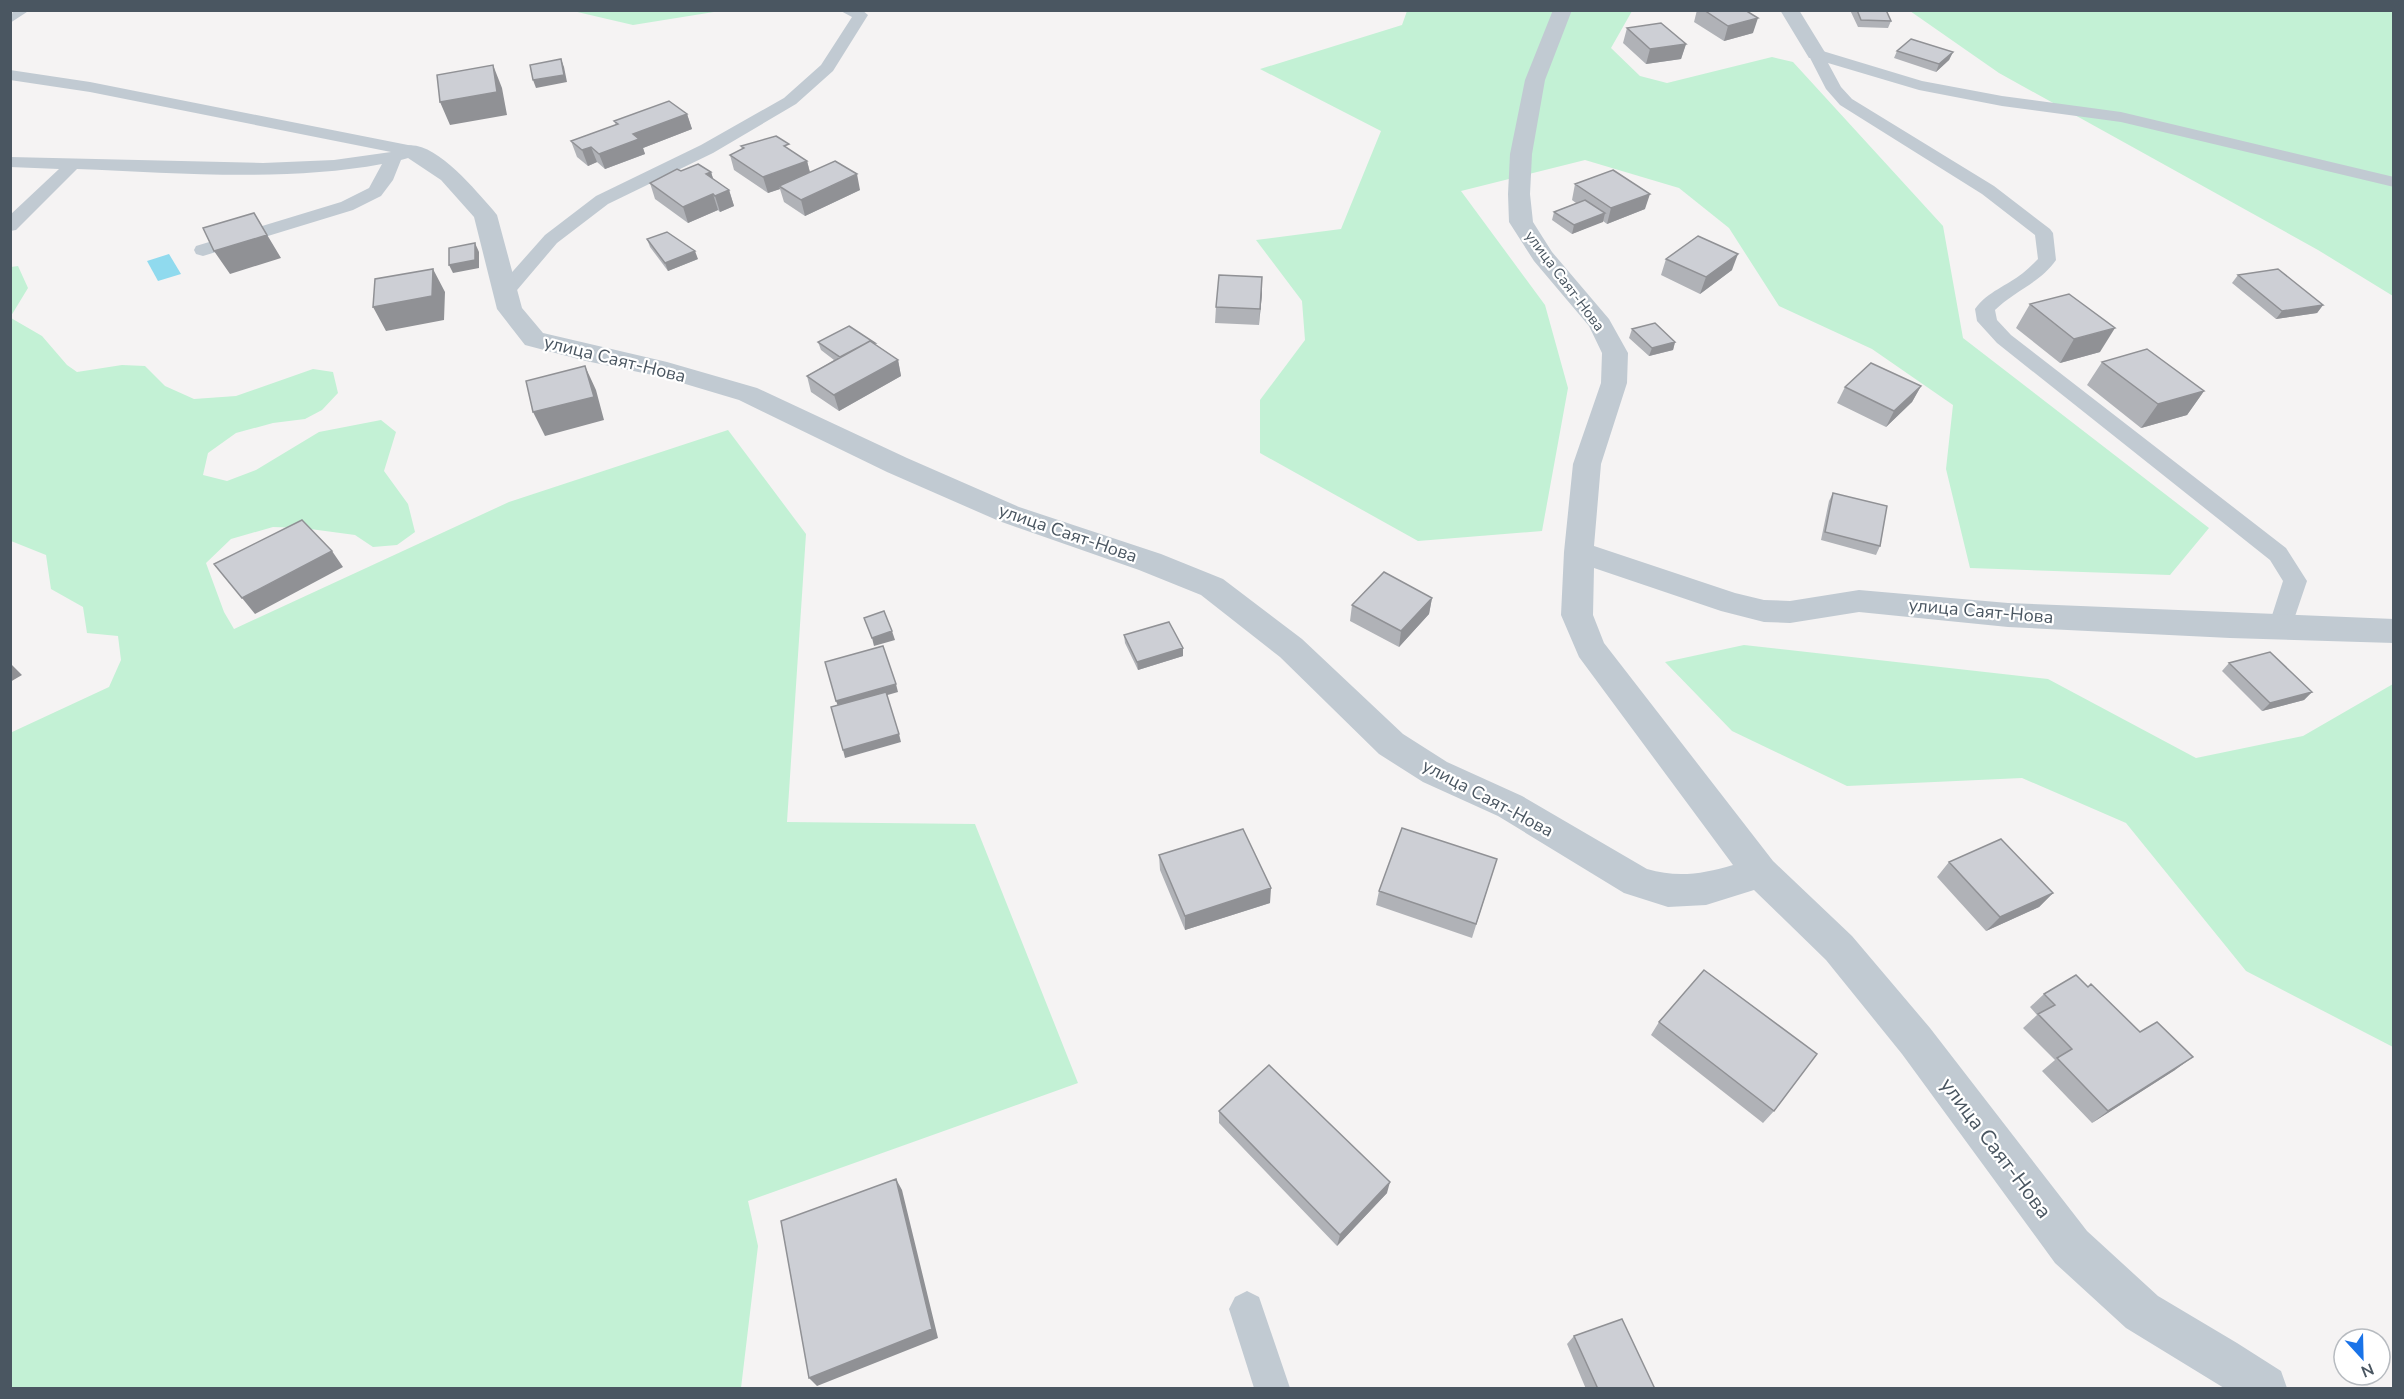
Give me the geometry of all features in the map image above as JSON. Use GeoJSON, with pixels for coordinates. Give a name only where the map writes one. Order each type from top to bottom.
{"type":"FeatureCollection","features":[{"type":"Feature","properties":{"kind":"street","name":"улица Саят-Нова"},"geometry":{"type":"LineString","coordinates":[[1563,10],[1535,80],[1521,154],[1519,194],[1521,222],[1542,256],[1600,324],[1615,353],[1614,383],[1587,464],[1579,552],[1577,615],[1590,648],[1636,713],[1760,872],[1839,948],[1916,1041],[2071,1247],[2142,1312],[2221,1359],[2264,1389]]}},
{"type":"Feature","properties":{"kind":"street"},"geometry":{"type":"LineString","coordinates":[[1790,10],[1816,54]]}},
{"type":"Feature","properties":{"kind":"street","name":"улица Саят-Нова"},"geometry":{"type":"LineString","coordinates":[[404,154],[449,175],[485,215],[510,309],[534,339],[586,353],[667,370],[748,394],[897,465],[1009,514],[1150,562],[1212,586],[1291,648],[1391,744],[1435,772],[1510,806],[1637,882],[1668,891],[1706,889],[1760,872]]}},
{"type":"Feature","properties":{"kind":"street","name":"улица Саят-Нова"},"geometry":{"type":"LineString","coordinates":[[1579,552],[1732,603],[1764,611],[1790,612],[1859,601],[2008,615],[2394,631]]}},
{"type":"Feature","properties":{"kind":"lane"},"geometry":{"type":"LineString","coordinates":[[10,19],[23,10]]}},
{"type":"Feature","properties":{"kind":"lane"},"geometry":{"type":"LineString","coordinates":[[506,292],[551,239],[602,200],[707,149],[790,101],[827,68],[860,12]]}},
{"type":"Feature","properties":{"kind":"lane"},"geometry":{"type":"LineString","coordinates":[[1816,54],[1919,85],[2002,102],[2121,117],[2394,182]]}},
{"type":"Feature","properties":{"kind":"lane"},"geometry":{"type":"LineString","coordinates":[[1816,54],[1834,89],[1846,102],[1988,190],[2044,233],[2047,260],[2029,279],[1998,296],[1985,309],[1987,321],[2004,339],[2278,554],[2295,581],[2280,628]]}},
{"type":"Feature","properties":{"kind":"lane"},"geometry":{"type":"LineString","coordinates":[[10,75],[90,87],[404,154]]}},
{"type":"Feature","properties":{"kind":"lane"},"geometry":{"type":"LineString","coordinates":[[10,162],[214,169],[339,165],[404,154]]}},
{"type":"Feature","properties":{"kind":"lane"},"geometry":{"type":"LineString","coordinates":[[204,250],[347,206],[375,192],[404,154]]}},
{"type":"Feature","properties":{"kind":"lane"},"geometry":{"type":"LineString","coordinates":[[10,226],[74,163]]}},
{"type":"Feature","properties":{"kind":"lane"},"geometry":{"type":"LineString","coordinates":[[1246,1309],[1272,1389]]}},
{"type":"Feature","properties":{"kind":"green space"},"geometry":{"type":"Polygon","coordinates":[[[573,11],[720,11],[633,25],[573,11]]]}},
{"type":"Feature","properties":{"kind":"green space"},"geometry":{"type":"Polygon","coordinates":[[[1407,11],[1632,11],[1611,48],[1640,76],[1667,83],[1772,57],[1793,62],[1943,226],[1963,338],[2209,528],[2170,575],[1970,568],[1946,469],[1953,405],[1872,349],[1779,306],[1729,228],[1679,188],[1585,160],[1461,191],[1545,305],[1568,388],[1542,531],[1418,541],[1260,453],[1260,400],[1305,340],[1302,301],[1256,240],[1341,229],[1381,131],[1260,69],[1402,25],[1407,11]]]}},
{"type":"Feature","properties":{"kind":"green space"},"geometry":{"type":"Polygon","coordinates":[[[1910,11],[2393,11],[2393,296],[2318,250],[1999,73],[1910,11]]]}},
{"type":"Feature","properties":{"kind":"green space"},"geometry":{"type":"Polygon","coordinates":[[[18,266],[28,288],[11,316],[11,267],[18,266]]]}},
{"type":"Feature","properties":{"kind":"green space"},"geometry":{"type":"Polygon","coordinates":[[[11,318],[42,336],[67,365],[77,372],[122,365],[145,366],[165,386],[194,399],[236,396],[313,369],[333,372],[338,393],[322,410],[305,419],[273,423],[236,433],[208,453],[203,475],[227,481],[256,470],[319,432],[381,420],[396,432],[384,471],[408,504],[415,532],[397,545],[373,547],[355,535],[303,528],[273,527],[231,539],[206,563],[224,612],[234,629],[509,502],[728,430],[806,534],[787,822],[975,824],[1078,1083],[748,1201],[758,1246],[741,1388],[11,1388],[10,733],[109,687],[121,660],[118,636],[87,633],[83,607],[51,589],[46,555],[11,541],[11,318]]]}},
{"type":"Feature","properties":{"kind":"green space"},"geometry":{"type":"Polygon","coordinates":[[[1744,645],[2048,679],[2196,758],[2303,736],[2393,684],[2393,1047],[2246,971],[2126,823],[2022,778],[1847,786],[1732,731],[1665,662],[1744,645]]]}},
{"type":"Feature","properties":{"kind":"water"},"geometry":{"type":"Polygon","coordinates":[[[169,254],[181,274],[158,281],[147,261],[169,254]]]}},
{"type":"Feature","properties":{"kind":"building"},"geometry":{"type":"Polygon","coordinates":[[[1704,10],[1745,10],[1758,18],[1728,26],[1704,10]]]}},
{"type":"Feature","properties":{"kind":"building"},"geometry":{"type":"Polygon","coordinates":[[[1857,10],[1886,10],[1891,21],[1861,20],[1857,10]]]}},
{"type":"Feature","properties":{"kind":"building"},"geometry":{"type":"Polygon","coordinates":[[[1661,23],[1686,44],[1650,49],[1627,28],[1661,23]]]}},
{"type":"Feature","properties":{"kind":"building"},"geometry":{"type":"Polygon","coordinates":[[[1911,39],[1953,52],[1939,64],[1897,51],[1911,39]]]}},
{"type":"Feature","properties":{"kind":"building"},"geometry":{"type":"Polygon","coordinates":[[[561,59],[564,75],[533,80],[530,65],[561,59]]]}},
{"type":"Feature","properties":{"kind":"building"},"geometry":{"type":"Polygon","coordinates":[[[493,65],[497,92],[440,102],[437,75],[493,65]]]}},
{"type":"Feature","properties":{"kind":"building"},"geometry":{"type":"Polygon","coordinates":[[[669,101],[687,114],[633,134],[639,139],[599,154],[591,147],[582,150],[571,141],[618,124],[614,121],[669,101]]]}},
{"type":"Feature","properties":{"kind":"building"},"geometry":{"type":"Polygon","coordinates":[[[776,136],[789,144],[784,146],[807,161],[763,177],[730,155],[744,148],[741,146],[776,136]]]}},
{"type":"Feature","properties":{"kind":"building"},"geometry":{"type":"Polygon","coordinates":[[[835,161],[857,174],[801,200],[779,186],[835,161]]]}},
{"type":"Feature","properties":{"kind":"building"},"geometry":{"type":"Polygon","coordinates":[[[698,164],[711,172],[706,174],[729,190],[683,207],[650,183],[677,169],[681,171],[698,164]]]}},
{"type":"Feature","properties":{"kind":"building"},"geometry":{"type":"Polygon","coordinates":[[[1613,170],[1650,194],[1611,208],[1575,184],[1613,170]]]}},
{"type":"Feature","properties":{"kind":"building"},"geometry":{"type":"Polygon","coordinates":[[[1585,200],[1605,213],[1574,225],[1554,212],[1585,200]]]}},
{"type":"Feature","properties":{"kind":"building"},"geometry":{"type":"Polygon","coordinates":[[[254,213],[267,235],[214,251],[203,228],[254,213]]]}},
{"type":"Feature","properties":{"kind":"building"},"geometry":{"type":"Polygon","coordinates":[[[667,232],[695,251],[665,263],[647,239],[667,232]]]}},
{"type":"Feature","properties":{"kind":"building"},"geometry":{"type":"Polygon","coordinates":[[[1698,236],[1738,254],[1706,277],[1666,259],[1698,236]]]}},
{"type":"Feature","properties":{"kind":"building"},"geometry":{"type":"Polygon","coordinates":[[[475,243],[475,260],[449,265],[449,248],[475,243]]]}},
{"type":"Feature","properties":{"kind":"building"},"geometry":{"type":"Polygon","coordinates":[[[433,269],[432,296],[373,307],[375,279],[433,269]]]}},
{"type":"Feature","properties":{"kind":"building"},"geometry":{"type":"Polygon","coordinates":[[[2278,269],[2323,305],[2282,311],[2238,275],[2278,269]]]}},
{"type":"Feature","properties":{"kind":"building"},"geometry":{"type":"Polygon","coordinates":[[[1219,275],[1262,277],[1260,309],[1216,307],[1219,275]]]}},
{"type":"Feature","properties":{"kind":"building"},"geometry":{"type":"Polygon","coordinates":[[[2069,294],[2115,328],[2074,339],[2030,304],[2069,294]]]}},
{"type":"Feature","properties":{"kind":"building"},"geometry":{"type":"Polygon","coordinates":[[[1655,323],[1675,342],[1652,348],[1632,329],[1655,323]]]}},
{"type":"Feature","properties":{"kind":"building"},"geometry":{"type":"Polygon","coordinates":[[[849,326],[875,343],[870,341],[840,357],[818,342],[849,326]]]}},
{"type":"Feature","properties":{"kind":"building"},"geometry":{"type":"Polygon","coordinates":[[[870,341],[898,360],[834,395],[807,376],[870,341]]]}},
{"type":"Feature","properties":{"kind":"building"},"geometry":{"type":"Polygon","coordinates":[[[2147,349],[2204,391],[2158,404],[2102,362],[2147,349]]]}},
{"type":"Feature","properties":{"kind":"building"},"geometry":{"type":"Polygon","coordinates":[[[1871,363],[1921,386],[1894,411],[1845,387],[1871,363]]]}},
{"type":"Feature","properties":{"kind":"building"},"geometry":{"type":"Polygon","coordinates":[[[585,366],[594,397],[533,412],[526,381],[585,366]]]}},
{"type":"Feature","properties":{"kind":"building"},"geometry":{"type":"Polygon","coordinates":[[[1833,493],[1887,506],[1880,546],[1825,532],[1833,493]]]}},
{"type":"Feature","properties":{"kind":"building"},"geometry":{"type":"Polygon","coordinates":[[[302,520],[332,551],[242,598],[214,564],[302,520]]]}},
{"type":"Feature","properties":{"kind":"building"},"geometry":{"type":"Polygon","coordinates":[[[1384,572],[1432,598],[1401,631],[1352,605],[1384,572]]]}},
{"type":"Feature","properties":{"kind":"building"},"geometry":{"type":"Polygon","coordinates":[[[884,611],[892,631],[872,638],[864,618],[884,611]]]}},
{"type":"Feature","properties":{"kind":"building"},"geometry":{"type":"Polygon","coordinates":[[[1169,622],[1183,648],[1137,662],[1124,635],[1169,622]]]}},
{"type":"Feature","properties":{"kind":"building"},"geometry":{"type":"Polygon","coordinates":[[[883,646],[896,684],[836,701],[825,662],[883,646]]]}},
{"type":"Feature","properties":{"kind":"building"},"geometry":{"type":"Polygon","coordinates":[[[2270,652],[2312,692],[2270,703],[2229,663],[2270,652]]]}},
{"type":"Feature","properties":{"kind":"building"},"geometry":{"type":"Polygon","coordinates":[[[886,692],[899,734],[843,750],[831,707],[886,692]]]}},
{"type":"Feature","properties":{"kind":"building"},"geometry":{"type":"Polygon","coordinates":[[[1402,828],[1497,859],[1476,924],[1379,891],[1402,828]]]}},
{"type":"Feature","properties":{"kind":"building"},"geometry":{"type":"Polygon","coordinates":[[[1243,829],[1271,888],[1185,916],[1159,855],[1243,829]]]}},
{"type":"Feature","properties":{"kind":"building"},"geometry":{"type":"Polygon","coordinates":[[[2001,839],[2053,893],[2000,917],[1949,862],[2001,839]]]}},
{"type":"Feature","properties":{"kind":"building"},"geometry":{"type":"Polygon","coordinates":[[[1704,970],[1817,1054],[1774,1111],[1659,1022],[1704,970]]]}},
{"type":"Feature","properties":{"kind":"building"},"geometry":{"type":"Polygon","coordinates":[[[2076,975],[2088,987],[2091,984],[2140,1032],[2157,1022],[2193,1057],[2108,1111],[2057,1058],[2072,1049],[2038,1014],[2055,1005],[2044,994],[2076,975]]]}},
{"type":"Feature","properties":{"kind":"building"},"geometry":{"type":"Polygon","coordinates":[[[1269,1065],[1390,1182],[1340,1235],[1219,1111],[1269,1065]]]}},
{"type":"Feature","properties":{"kind":"building"},"geometry":{"type":"Polygon","coordinates":[[[896,1179],[932,1329],[809,1378],[781,1221],[896,1179]]]}},
{"type":"Feature","properties":{"kind":"building"},"geometry":{"type":"Polygon","coordinates":[[[1622,1319],[1655,1389],[1598,1389],[1574,1336],[1622,1319]]]}}]}
